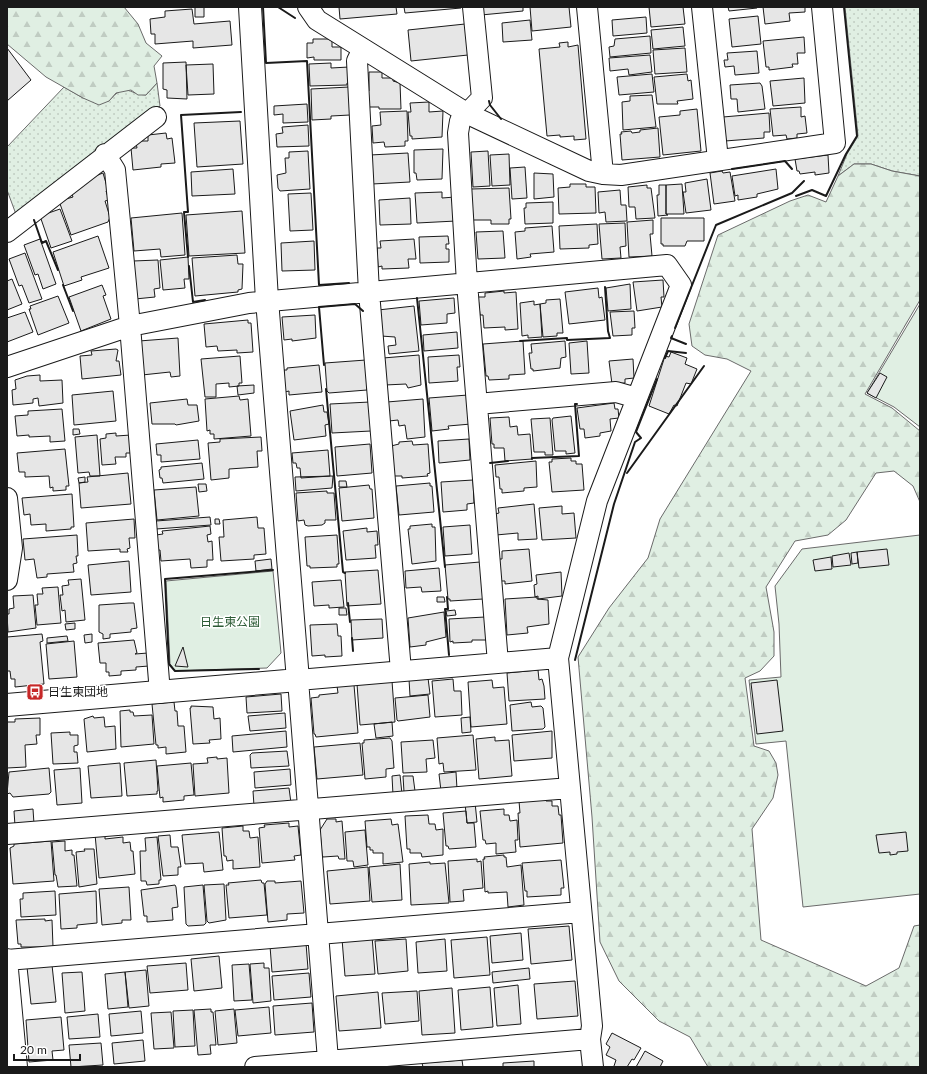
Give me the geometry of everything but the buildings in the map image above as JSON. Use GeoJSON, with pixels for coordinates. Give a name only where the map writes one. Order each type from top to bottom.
{"type":"FeatureCollection","features":[{"type":"Feature","properties":{"kind":"street"},"geometry":{"type":"LineString","coordinates":[[250,7],[267,300],[328,1060]]}},
{"type":"Feature","properties":{"kind":"street"},"geometry":{"type":"LineString","coordinates":[[308,7],[317,20],[468,114],[589,170],[603,174],[621,175],[835,142],[822,7]]}},
{"type":"Feature","properties":{"kind":"street"},"geometry":{"type":"LineString","coordinates":[[473,7],[482,98],[460,121],[458,133],[467,282],[498,662]]}},
{"type":"Feature","properties":{"kind":"street"},"geometry":{"type":"LineString","coordinates":[[587,7],[603,174]]}},
{"type":"Feature","properties":{"kind":"street"},"geometry":{"type":"LineString","coordinates":[[702,7],[718,160]]}},
{"type":"Feature","properties":{"kind":"street"},"geometry":{"type":"LineString","coordinates":[[363,49],[357,61],[369,292],[401,670]]}},
{"type":"Feature","properties":{"kind":"street"},"geometry":{"type":"LineString","coordinates":[[7,232],[105,154],[156,117]]}},
{"type":"Feature","properties":{"kind":"street"},"geometry":{"type":"LineString","coordinates":[[105,154],[115,170],[130,326],[160,693]]}},
{"type":"Feature","properties":{"kind":"street"},"geometry":{"type":"LineString","coordinates":[[7,367],[130,326],[267,300],[667,265],[681,285],[597,501],[558,658],[592,1026],[590,1039],[593,1067]]}},
{"type":"Feature","properties":{"kind":"street"},"geometry":{"type":"LineString","coordinates":[[477,404],[616,392],[637,398]]}},
{"type":"Feature","properties":{"kind":"street"},"geometry":{"type":"LineString","coordinates":[[7,498],[12,548],[7,580]]}},
{"type":"Feature","properties":{"kind":"street"},"geometry":{"type":"LineString","coordinates":[[7,705],[160,693],[401,670],[558,658]]}},
{"type":"Feature","properties":{"kind":"street"},"geometry":{"type":"LineString","coordinates":[[7,834],[570,788]]}},
{"type":"Feature","properties":{"kind":"street"},"geometry":{"type":"LineString","coordinates":[[17,1067],[7,959],[581,912]]}},
{"type":"Feature","properties":{"kind":"street"},"geometry":{"type":"LineString","coordinates":[[261,1067],[328,1060],[590,1039]]}},
{"type":"Feature","properties":{"kind":"green space"},"geometry":{"type":"Polygon","coordinates":[[[7,7],[124,7],[138,24],[146,43],[162,56],[154,66],[157,83],[146,95],[138,95],[131,90],[116,93],[109,101],[99,105],[83,98],[46,77],[7,44],[7,7]]]}},
{"type":"Feature","properties":{"kind":"green space"},"geometry":{"type":"Polygon","coordinates":[[[845,7],[920,7],[920,176],[892,171],[871,164],[854,164],[838,176],[847,154],[858,136],[845,7]]]}},
{"type":"Feature","properties":{"kind":"green space"},"geometry":{"type":"Polygon","coordinates":[[[157,83],[160,106],[124,132],[17,217],[7,190],[7,147],[64,87],[83,98],[109,101],[119,91],[123,90],[146,95],[157,83]]]}},
{"type":"Feature","properties":{"kind":"green space"},"geometry":{"type":"Polygon","coordinates":[[[854,164],[871,164],[892,171],[920,176],[920,300],[865,394],[892,408],[920,431],[920,502],[913,486],[894,471],[876,473],[846,520],[828,535],[795,541],[766,587],[774,632],[774,656],[760,671],[745,678],[754,746],[769,751],[776,763],[778,775],[773,798],[752,829],[761,940],[866,986],[899,968],[914,926],[920,925],[920,1067],[708,1067],[690,1037],[659,1021],[619,981],[600,942],[592,817],[578,657],[609,608],[648,558],[660,519],[751,371],[727,359],[705,355],[692,346],[689,324],[718,235],[790,201],[808,195],[826,202],[838,176],[854,164]]]}},
{"type":"Feature","properties":{"kind":"green space"},"geometry":{"type":"Polygon","coordinates":[[[920,304],[920,427],[894,407],[867,393],[920,304]]]}},
{"type":"Feature","properties":{"kind":"green space"},"geometry":{"type":"Polygon","coordinates":[[[920,535],[920,894],[803,907],[786,741],[756,744],[749,680],[781,677],[779,624],[775,586],[802,549],[920,535]]]}},
{"type":"Feature","properties":{"kind":"green space","name":"日生東公園"},"geometry":{"type":"Polygon","coordinates":[[[273,571],[281,653],[267,668],[175,671],[170,664],[166,581],[273,571]]]}},
{"type":"Feature","properties":{"kind":"wall"},"geometry":{"type":"LineString","coordinates":[[263,7],[266,63],[307,61],[319,285],[349,283]]}},
{"type":"Feature","properties":{"kind":"wall"},"geometry":{"type":"LineString","coordinates":[[278,7],[295,18]]}},
{"type":"Feature","properties":{"kind":"wall"},"geometry":{"type":"LineString","coordinates":[[796,196],[812,190],[826,196],[846,154],[857,136],[844,7]]}},
{"type":"Feature","properties":{"kind":"wall"},"geometry":{"type":"LineString","coordinates":[[489,101],[490,105],[501,119]]}},
{"type":"Feature","properties":{"kind":"wall"},"geometry":{"type":"LineString","coordinates":[[188,257],[184,212],[188,212],[181,115],[241,112]]}},
{"type":"Feature","properties":{"kind":"wall"},"geometry":{"type":"LineString","coordinates":[[732,169],[785,161],[792,169]]}},
{"type":"Feature","properties":{"kind":"wall"},"geometry":{"type":"LineString","coordinates":[[675,328],[716,225],[792,193],[804,181]]}},
{"type":"Feature","properties":{"kind":"wall"},"geometry":{"type":"LineString","coordinates":[[34,220],[42,243],[46,241],[58,270]]}},
{"type":"Feature","properties":{"kind":"wall"},"geometry":{"type":"LineString","coordinates":[[189,266],[193,302],[205,300]]}},
{"type":"Feature","properties":{"kind":"wall"},"geometry":{"type":"LineString","coordinates":[[63,285],[73,311]]}},
{"type":"Feature","properties":{"kind":"wall"},"geometry":{"type":"LineString","coordinates":[[520,341],[567,338],[567,340],[610,338],[608,331],[605,287]]}},
{"type":"Feature","properties":{"kind":"wall"},"geometry":{"type":"LineString","coordinates":[[417,298],[445,567]]}},
{"type":"Feature","properties":{"kind":"wall"},"geometry":{"type":"LineString","coordinates":[[324,365],[319,307],[355,304],[363,311]]}},
{"type":"Feature","properties":{"kind":"wall"},"geometry":{"type":"LineString","coordinates":[[672,336],[671,338],[686,344]]}},
{"type":"Feature","properties":{"kind":"wall"},"geometry":{"type":"LineString","coordinates":[[665,358],[668,351],[686,353]]}},
{"type":"Feature","properties":{"kind":"wall"},"geometry":{"type":"LineString","coordinates":[[627,473],[704,366]]}},
{"type":"Feature","properties":{"kind":"wall"},"geometry":{"type":"LineString","coordinates":[[575,660],[614,504],[635,442],[641,438],[636,432],[657,379]]}},
{"type":"Feature","properties":{"kind":"wall"},"geometry":{"type":"LineString","coordinates":[[326,389],[343,572],[345,573]]}},
{"type":"Feature","properties":{"kind":"wall"},"geometry":{"type":"LineString","coordinates":[[532,459],[579,456],[575,404],[577,404]]}},
{"type":"Feature","properties":{"kind":"wall"},"geometry":{"type":"LineString","coordinates":[[490,463],[508,461]]}},
{"type":"Feature","properties":{"kind":"wall"},"geometry":{"type":"LineString","coordinates":[[259,669],[175,671],[169,664],[165,579],[273,570]]}},
{"type":"Feature","properties":{"kind":"wall"},"geometry":{"type":"LineString","coordinates":[[447,597],[448,609],[445,609],[449,655]]}},
{"type":"Feature","properties":{"kind":"wall"},"geometry":{"type":"LineString","coordinates":[[348,603],[350,622]]}},
{"type":"Feature","properties":{"kind":"wall"},"geometry":{"type":"LineString","coordinates":[[352,638],[353,651]]}},
{"type":"Feature","properties":{"kind":"place","name":"日生東団地"},"geometry":{"type":"Point","coordinates":[35,692]}}]}
